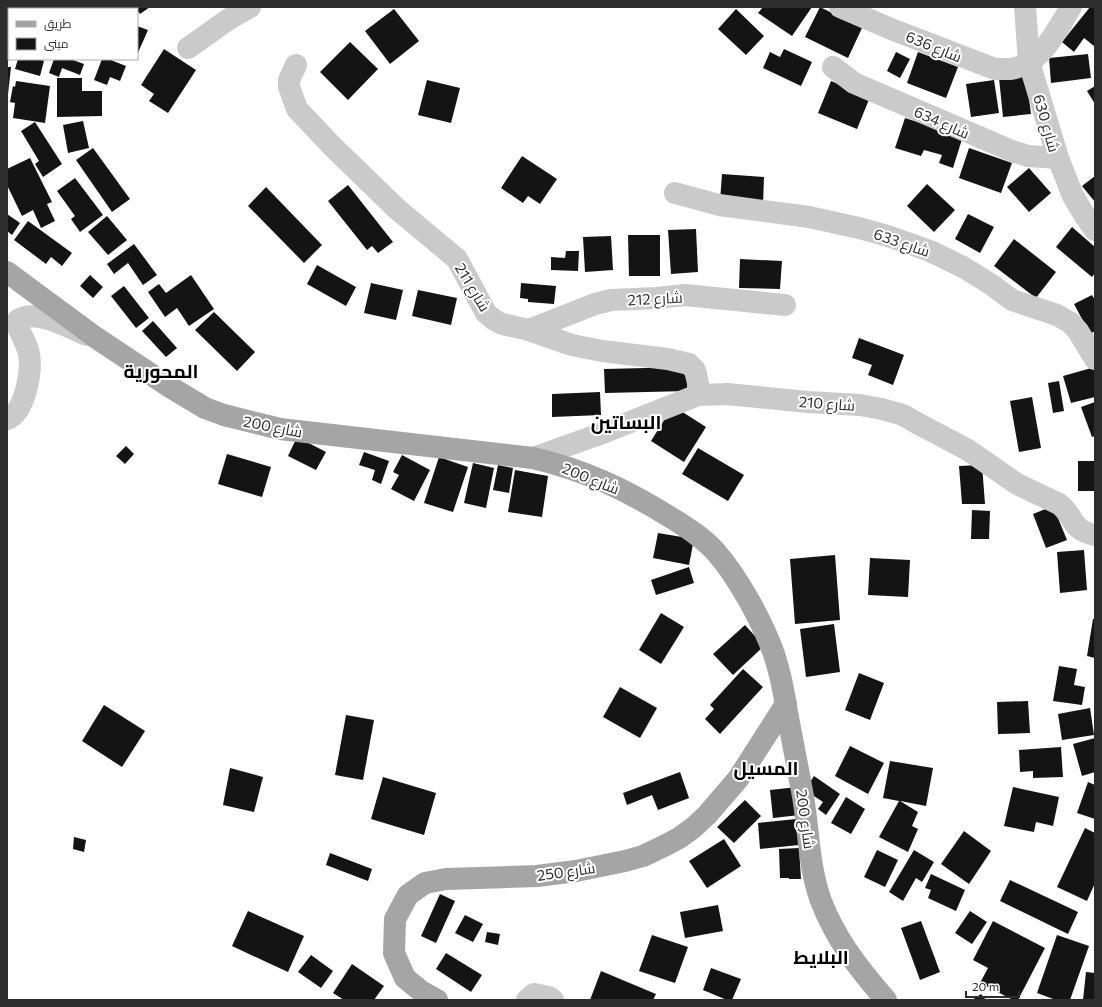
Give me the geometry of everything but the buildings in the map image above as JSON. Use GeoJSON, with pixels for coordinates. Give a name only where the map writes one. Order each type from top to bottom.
{"type":"FeatureCollection","features":[{"type":"Feature","properties":{"kind":"main road","name":"شارع 200"},"geometry":{"type":"LineString","coordinates":[[7,272],[96,337],[188,399],[205,408],[261,426],[533,458],[567,467],[606,482],[647,503],[698,536],[714,550],[730,570],[768,638],[779,673],[786,704],[803,795],[813,875],[820,900],[840,942],[867,978],[886,1000]]}},
{"type":"Feature","properties":{"kind":"main road","name":"شارع 250"},"geometry":{"type":"LineString","coordinates":[[437,1000],[421,991],[405,978],[394,953],[395,919],[408,895],[425,883],[446,879],[537,876],[576,871],[643,856],[666,845],[693,828],[707,815],[738,779],[786,704]]}},
{"type":"Feature","properties":{"kind":"street"},"geometry":{"type":"LineString","coordinates":[[188,48],[229,19],[250,7]]}},
{"type":"Feature","properties":{"kind":"street","name":"شارع 636"},"geometry":{"type":"LineString","coordinates":[[840,7],[891,30],[995,69],[1012,68],[1030,62]]}},
{"type":"Feature","properties":{"kind":"street","name":"شارع 630"},"geometry":{"type":"LineString","coordinates":[[1025,7],[1030,62],[1058,158],[1074,196],[1095,230]]}},
{"type":"Feature","properties":{"kind":"street"},"geometry":{"type":"LineString","coordinates":[[1030,62],[1047,46],[1071,7]]}},
{"type":"Feature","properties":{"kind":"street","name":"شارع 211"},"geometry":{"type":"LineString","coordinates":[[296,65],[292,72],[289,86],[297,109],[397,209],[457,259],[486,313],[493,319],[502,324],[529,330],[559,341],[602,352],[668,359],[689,364],[695,370],[698,383],[698,395]]}},
{"type":"Feature","properties":{"kind":"street","name":"شارع 634"},"geometry":{"type":"LineString","coordinates":[[833,67],[854,83],[1012,151],[1028,156],[1058,158]]}},
{"type":"Feature","properties":{"kind":"street","name":"شارع 633"},"geometry":{"type":"LineString","coordinates":[[675,194],[719,205],[809,217],[846,225],[888,236],[930,251],[963,267],[992,285],[1012,300],[1057,315],[1071,323],[1078,331],[1095,359]]}},
{"type":"Feature","properties":{"kind":"street","name":"شارع 212"},"geometry":{"type":"LineString","coordinates":[[529,330],[595,304],[611,300],[685,295],[786,305]]}},
{"type":"Feature","properties":{"kind":"street"},"geometry":{"type":"LineString","coordinates":[[7,419],[11,418],[18,410],[28,378],[29,356],[18,325],[18,320],[22,317],[29,316],[42,317],[96,337]]}},
{"type":"Feature","properties":{"kind":"street","name":"شارع 210"},"geometry":{"type":"LineString","coordinates":[[533,458],[600,434],[698,395],[716,393],[732,394],[882,408],[903,415],[968,450],[1017,484],[1059,504],[1064,508],[1072,522],[1078,528],[1084,533],[1095,536]]}},
{"type":"Feature","properties":{"kind":"street"},"geometry":{"type":"LineString","coordinates":[[527,1000],[534,994],[549,997],[553,1000]]}},
{"type":"Feature","properties":{"kind":"district","name":"المحورية"},"geometry":{"type":"Point","coordinates":[161,370]}},
{"type":"Feature","properties":{"kind":"district","name":"البساتين"},"geometry":{"type":"Point","coordinates":[626,421]}},
{"type":"Feature","properties":{"kind":"district","name":"المسيل"},"geometry":{"type":"Point","coordinates":[766,767]}},
{"type":"Feature","properties":{"kind":"district","name":"البلايط"},"geometry":{"type":"Point","coordinates":[821,956]}}]}
